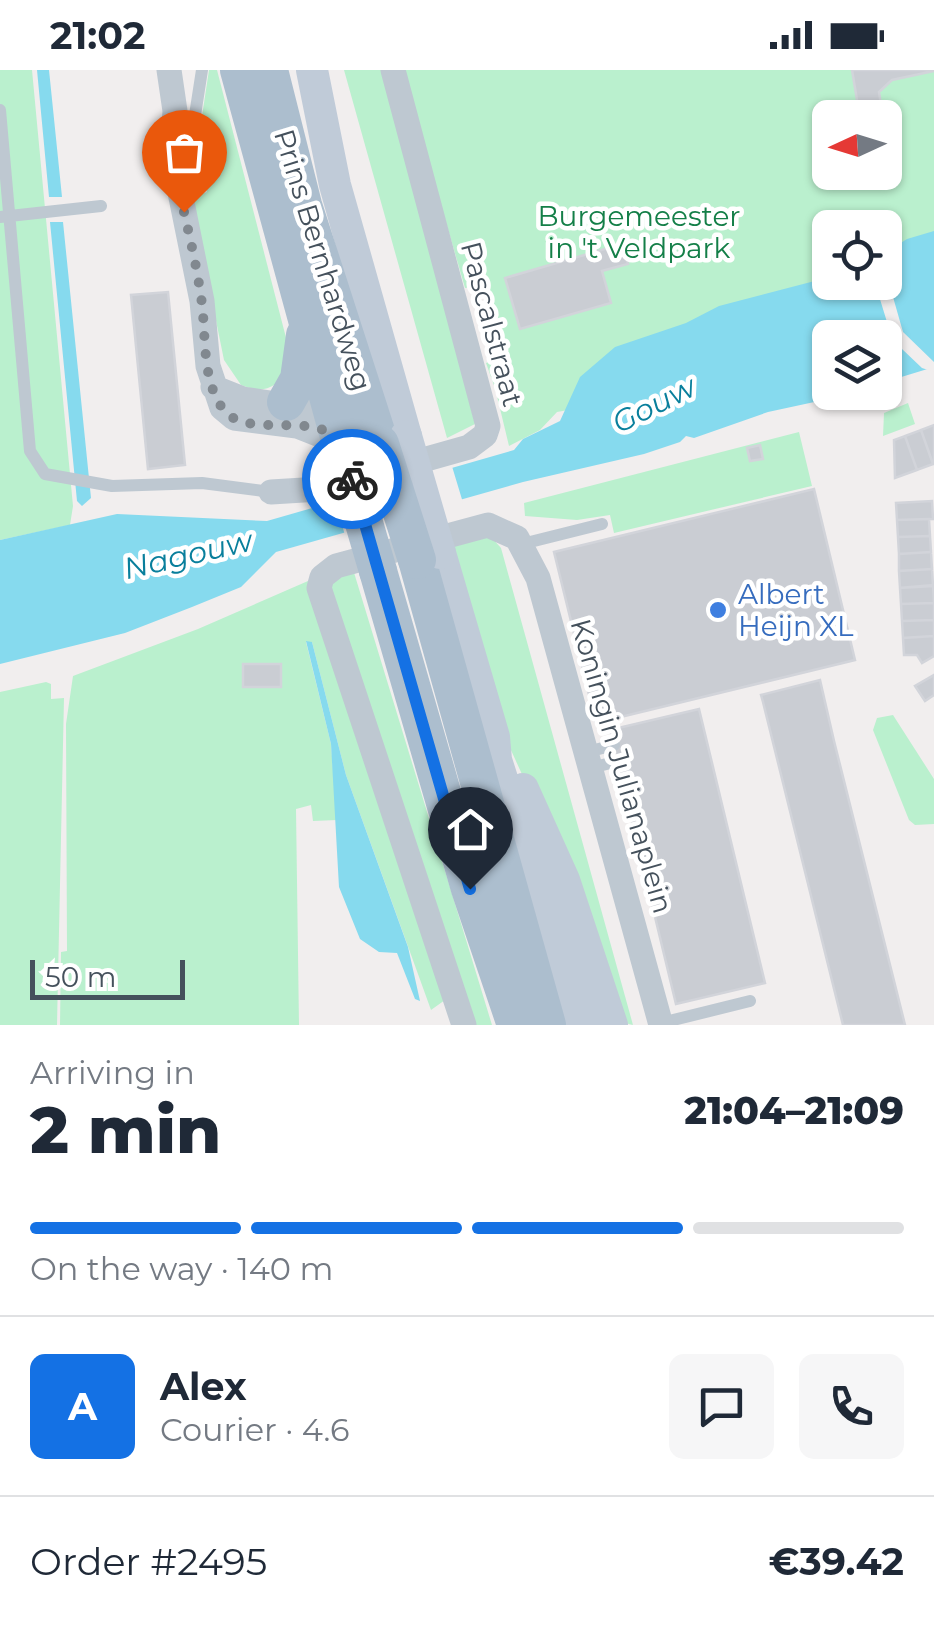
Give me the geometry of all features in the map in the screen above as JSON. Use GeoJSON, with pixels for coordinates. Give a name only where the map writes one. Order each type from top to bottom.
{"type":"FeatureCollection","features":[{"type":"Feature","properties":{"kind":"main road","name":"Prins Bernhardweg"},"geometry":{"type":"LineString","coordinates":[[240,70],[306,323],[360,437],[428,556],[547,1025]]}},
{"type":"Feature","properties":{"kind":"main road","name":"Prins Bernhardweg"},"geometry":{"type":"LineString","coordinates":[[269,70],[360,437],[378,571],[470,889],[516,1025]]}},
{"type":"Feature","properties":{"kind":"main road"},"geometry":{"type":"LineString","coordinates":[[312,70],[335,185],[360,437]]}},
{"type":"Feature","properties":{"kind":"main road"},"geometry":{"type":"LineString","coordinates":[[286,402],[301,372],[306,323]]}},
{"type":"Feature","properties":{"kind":"main road"},"geometry":{"type":"LineString","coordinates":[[428,556],[494,737],[558,864],[612,1025]]}},
{"type":"Feature","properties":{"kind":"main road"},"geometry":{"type":"LineString","coordinates":[[494,737],[496,760],[581,1025]]}},
{"type":"Feature","properties":{"kind":"street"},"geometry":{"type":"LineString","coordinates":[[169,70],[176,111],[172,152],[194,256],[213,387],[222,408],[234,418],[360,437]]}},
{"type":"Feature","properties":{"kind":"street","name":"Pascalstraat"},"geometry":{"type":"LineString","coordinates":[[272,492],[320,489],[469,447],[484,435],[488,426],[393,70]]}},
{"type":"Feature","properties":{"kind":"street"},"geometry":{"type":"LineString","coordinates":[[213,387],[243,400],[286,402],[360,437]]}},
{"type":"Feature","properties":{"kind":"street"},"geometry":{"type":"LineString","coordinates":[[464,1025],[320,594],[322,577],[336,566],[479,525],[516,538]]}},
{"type":"Feature","properties":{"kind":"street","name":"Koningin Julianaplein"},"geometry":{"type":"LineString","coordinates":[[516,538],[538,578],[579,691],[589,760],[661,1024]]}},
{"type":"Feature","properties":{"kind":"street"},"geometry":{"type":"LineString","coordinates":[[308,560],[336,566]]}},
{"type":"Feature","properties":{"kind":"lane"},"geometry":{"type":"LineString","coordinates":[[172,152],[193,128],[202,70]]}},
{"type":"Feature","properties":{"kind":"lane"},"geometry":{"type":"LineString","coordinates":[[0,110],[5,216],[30,450],[44,474],[112,486],[202,482],[272,492]]}},
{"type":"Feature","properties":{"kind":"lane"},"geometry":{"type":"LineString","coordinates":[[5,216],[101,206]]}},
{"type":"Feature","properties":{"kind":"lane"},"geometry":{"type":"LineString","coordinates":[[516,538],[602,524]]}},
{"type":"Feature","properties":{"kind":"lane"},"geometry":{"type":"LineString","coordinates":[[589,760],[614,746]]}},
{"type":"Feature","properties":{"kind":"lane"},"geometry":{"type":"LineString","coordinates":[[589,760],[618,761]]}},
{"type":"Feature","properties":{"kind":"lane"},"geometry":{"type":"LineString","coordinates":[[661,1024],[750,1001]]}},
{"type":"Feature","properties":{"kind":"green space"},"geometry":{"type":"Polygon","coordinates":[[[0,70],[32,70],[73,506],[70,525],[0,540],[0,70]]]}},
{"type":"Feature","properties":{"kind":"green space"},"geometry":{"type":"Polygon","coordinates":[[[209,70],[217,70],[292,361],[278,382],[266,389],[241,385],[224,360],[191,198],[207,192],[197,149],[209,70]]]}},
{"type":"Feature","properties":{"kind":"green space"},"geometry":{"type":"Polygon","coordinates":[[[344,70],[384,70],[475,424],[447,438],[344,70]]]}},
{"type":"Feature","properties":{"kind":"green space","name":"Burgemeester in 't Veldpark"},"geometry":{"type":"Polygon","coordinates":[[[402,70],[934,70],[934,346],[902,341],[902,320],[812,320],[812,367],[557,412],[540,430],[509,446],[497,396],[513,391],[509,381],[495,388],[486,363],[502,356],[481,285],[465,288],[402,70]]]}},
{"type":"Feature","properties":{"kind":"green space"},"geometry":{"type":"Polygon","coordinates":[[[908,403],[915,424],[883,436],[884,413],[902,410],[908,403]]]}},
{"type":"Feature","properties":{"kind":"green space"},"geometry":{"type":"Polygon","coordinates":[[[799,432],[812,486],[614,533],[610,515],[577,520],[525,516],[524,503],[799,432]]]}},
{"type":"Feature","properties":{"kind":"green space"},"geometry":{"type":"Polygon","coordinates":[[[476,538],[492,538],[501,548],[633,1025],[625,1023],[572,884],[505,737],[449,547],[476,538]]]}},
{"type":"Feature","properties":{"kind":"green space"},"geometry":{"type":"Polygon","coordinates":[[[352,566],[492,1025],[474,1025],[329,584],[352,566]]]}},
{"type":"Feature","properties":{"kind":"green space"},"geometry":{"type":"Polygon","coordinates":[[[308,581],[445,1000],[431,1010],[346,775],[312,642],[306,642],[331,744],[337,820],[313,821],[311,805],[296,809],[299,1025],[60,1025],[61,952],[67,951],[66,724],[73,676],[198,629],[308,581]]]}},
{"type":"Feature","properties":{"kind":"green space"},"geometry":{"type":"Polygon","coordinates":[[[51,684],[51,699],[64,698],[57,1025],[0,1025],[0,692],[51,684]]]}},
{"type":"Feature","properties":{"kind":"green space"},"geometry":{"type":"Polygon","coordinates":[[[893,715],[934,779],[934,824],[915,825],[909,820],[873,730],[877,718],[893,715]]]}},
{"type":"Feature","properties":{"kind":"water"},"geometry":{"type":"Polygon","coordinates":[[[37,70],[49,70],[62,197],[49,197],[37,70]]]}},
{"type":"Feature","properties":{"kind":"water"},"geometry":{"type":"Polygon","coordinates":[[[50,222],[63,222],[91,498],[82,506],[77,501],[50,222]]]}},
{"type":"Feature","properties":{"kind":"water"},"geometry":{"type":"Polygon","coordinates":[[[934,231],[934,367],[902,377],[902,320],[812,320],[812,402],[768,412],[694,438],[686,436],[680,442],[644,454],[523,482],[276,552],[241,587],[192,607],[125,633],[0,664],[0,540],[117,514],[267,521],[514,450],[523,439],[560,421],[580,377],[615,347],[686,323],[719,306],[812,282],[812,300],[902,300],[902,242],[934,231]]]}},
{"type":"Feature","properties":{"kind":"water"},"geometry":{"type":"Polygon","coordinates":[[[306,641],[312,642],[346,775],[408,947],[420,1001],[415,999],[397,953],[379,952],[360,939],[339,887],[331,744],[306,641]]]}},
{"type":"Feature","properties":{"kind":"pier"},"geometry":{"type":"Polygon","coordinates":[[[880,300],[894,300],[900,320],[886,320],[880,300]]]}},
{"type":"Feature","properties":{"kind":"pier"},"geometry":{"type":"Polygon","coordinates":[[[902,328],[934,362],[934,372],[922,368],[902,349],[902,328]]]}},
{"type":"Feature","properties":{"kind":"pier"},"geometry":{"type":"Polygon","coordinates":[[[451,463],[464,506],[346,539],[334,496],[451,463]]]}},
{"type":"Feature","properties":{"kind":"building"},"geometry":{"type":"Polygon","coordinates":[[[852,70],[934,70],[892,80],[879,92],[880,100],[857,100],[852,70]]]}},
{"type":"Feature","properties":{"kind":"building"},"geometry":{"type":"Polygon","coordinates":[[[622,244],[628,264],[602,271],[611,303],[520,329],[505,278],[622,244]]]}},
{"type":"Feature","properties":{"kind":"building"},"geometry":{"type":"Polygon","coordinates":[[[168,292],[185,465],[148,469],[131,295],[168,292]]]}},
{"type":"Feature","properties":{"kind":"building"},"geometry":{"type":"Polygon","coordinates":[[[934,425],[934,464],[933,464],[921,430],[934,425]]]}},
{"type":"Feature","properties":{"kind":"building"},"geometry":{"type":"Polygon","coordinates":[[[921,430],[933,464],[917,470],[905,436],[921,430]]]}},
{"type":"Feature","properties":{"kind":"building"},"geometry":{"type":"Polygon","coordinates":[[[905,436],[917,470],[895,478],[894,440],[905,436]]]}},
{"type":"Feature","properties":{"kind":"building"},"geometry":{"type":"Polygon","coordinates":[[[760,445],[763,459],[750,461],[747,448],[760,445]]]}},
{"type":"Feature","properties":{"kind":"building"},"geometry":{"type":"Polygon","coordinates":[[[814,489],[855,660],[596,723],[554,552],[814,489]]]}},
{"type":"Feature","properties":{"kind":"building"},"geometry":{"type":"Polygon","coordinates":[[[932,501],[933,519],[897,520],[896,503],[932,501]]]}},
{"type":"Feature","properties":{"kind":"building"},"geometry":{"type":"Polygon","coordinates":[[[929,519],[930,536],[898,537],[897,520],[929,519]]]}},
{"type":"Feature","properties":{"kind":"building"},"geometry":{"type":"Polygon","coordinates":[[[930,536],[931,552],[899,554],[898,537],[930,536]]]}},
{"type":"Feature","properties":{"kind":"building"},"geometry":{"type":"Polygon","coordinates":[[[931,552],[932,569],[899,571],[899,554],[931,552]]]}},
{"type":"Feature","properties":{"kind":"building"},"geometry":{"type":"Polygon","coordinates":[[[932,569],[933,586],[900,588],[899,571],[932,569]]]}},
{"type":"Feature","properties":{"kind":"building"},"geometry":{"type":"Polygon","coordinates":[[[933,585],[934,603],[901,604],[900,588],[933,585]]]}},
{"type":"Feature","properties":{"kind":"building"},"geometry":{"type":"Polygon","coordinates":[[[934,603],[934,620],[902,621],[901,604],[934,603]]]}},
{"type":"Feature","properties":{"kind":"building"},"geometry":{"type":"Polygon","coordinates":[[[934,620],[934,636],[903,638],[902,621],[934,620]]]}},
{"type":"Feature","properties":{"kind":"building"},"geometry":{"type":"Polygon","coordinates":[[[934,636],[934,656],[922,663],[917,655],[904,655],[903,638],[934,636]]]}},
{"type":"Feature","properties":{"kind":"building"},"geometry":{"type":"Polygon","coordinates":[[[243,664],[281,664],[281,687],[243,687],[243,664]]]}},
{"type":"Feature","properties":{"kind":"building"},"geometry":{"type":"Polygon","coordinates":[[[934,675],[934,695],[925,701],[915,686],[934,675]]]}},
{"type":"Feature","properties":{"kind":"building"},"geometry":{"type":"Polygon","coordinates":[[[820,680],[905,1025],[843,1025],[761,695],[820,680]]]}},
{"type":"Feature","properties":{"kind":"building"},"geometry":{"type":"Polygon","coordinates":[[[699,709],[765,983],[676,1004],[610,730],[699,709]]]}},
{"type":"Feature","properties":{"kind":"way so far"},"geometry":{"type":"LineString","coordinates":[[184,212],[202,301],[208,366],[222,408],[240,420],[297,426],[326,434],[340,443],[352,479]]}},
{"type":"Feature","properties":{"kind":"place","name":"Albert Heijn XL"},"geometry":{"type":"Point","coordinates":[718,610]}},
{"type":"Feature","properties":{"kind":"route"},"geometry":{"type":"LineString","coordinates":[[352,479],[470,889]]}},
{"type":"Feature","properties":{"kind":"water label","name":"Gouw"},"geometry":{"type":"Point","coordinates":[654,405]}},
{"type":"Feature","properties":{"kind":"water label","name":"Nagouw"},"geometry":{"type":"Point","coordinates":[188,555]}}]}
